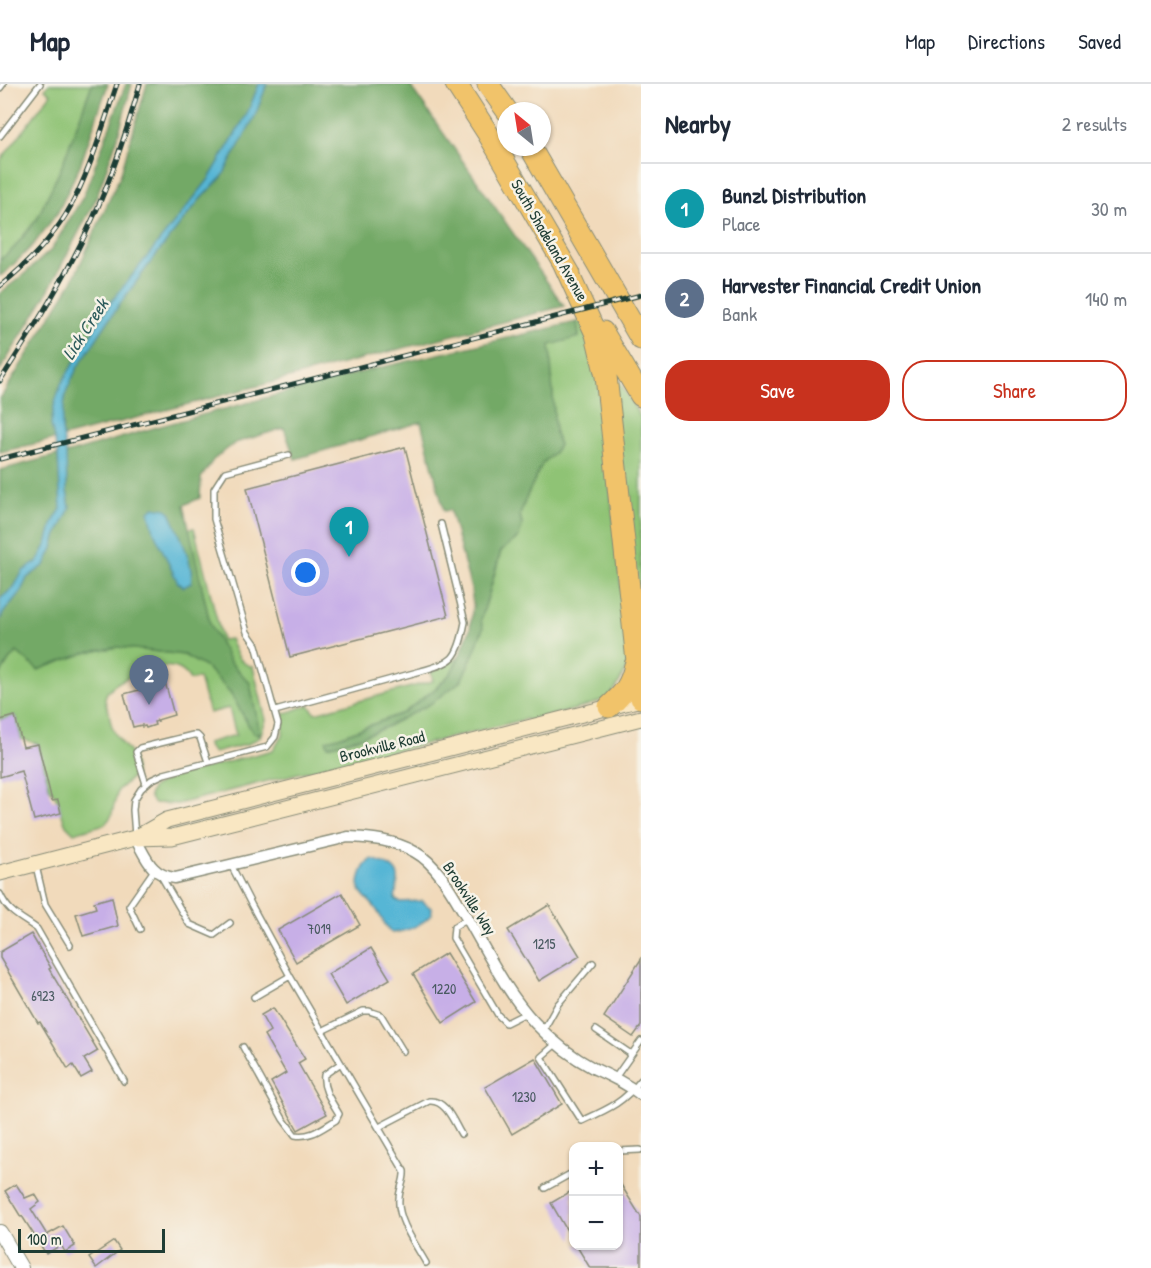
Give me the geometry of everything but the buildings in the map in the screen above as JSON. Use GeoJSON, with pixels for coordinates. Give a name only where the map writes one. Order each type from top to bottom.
{"type":"FeatureCollection","features":[{"type":"Feature","properties":{"kind":"highway","name":"South Shadeland Avenue"},"geometry":{"type":"LineString","coordinates":[[456,84],[487,132],[641,396]]}},
{"type":"Feature","properties":{"kind":"highway"},"geometry":{"type":"LineString","coordinates":[[488,84],[501,102]]}},
{"type":"Feature","properties":{"kind":"highway","name":"South Shadeland Avenue"},"geometry":{"type":"LineString","coordinates":[[535,156],[641,339]]}},
{"type":"Feature","properties":{"kind":"highway"},"geometry":{"type":"LineString","coordinates":[[584,238],[641,317]]}},
{"type":"Feature","properties":{"kind":"highway"},"geometry":{"type":"LineString","coordinates":[[563,262],[596,334],[605,369],[641,698]]}},
{"type":"Feature","properties":{"kind":"highway"},"geometry":{"type":"LineString","coordinates":[[609,707],[629,684],[636,658]]}},
{"type":"Feature","properties":{"kind":"main road","name":"Brookville Road"},"geometry":{"type":"LineString","coordinates":[[135,838],[167,820],[641,698]]}},
{"type":"Feature","properties":{"kind":"main road","name":"Brookville Road"},"geometry":{"type":"LineString","coordinates":[[0,873],[135,838],[172,837],[641,718]]}},
{"type":"Feature","properties":{"kind":"street","name":"Brookville Way"},"geometry":{"type":"LineString","coordinates":[[157,872],[167,877],[179,878],[348,837],[399,844],[417,853],[435,868],[468,918],[512,994],[543,1031],[557,1044],[590,1066],[639,1088]]}},
{"type":"Feature","properties":{"kind":"street"},"geometry":{"type":"LineString","coordinates":[[135,838],[157,872]]}},
{"type":"Feature","properties":{"kind":"street"},"geometry":{"type":"LineString","coordinates":[[0,1232],[21,1268]]}},
{"type":"Feature","properties":{"kind":"lane"},"geometry":{"type":"LineString","coordinates":[[0,88],[3,84]]}},
{"type":"Feature","properties":{"kind":"lane"},"geometry":{"type":"LineString","coordinates":[[0,136],[40,84]]}},
{"type":"Feature","properties":{"kind":"lane"},"geometry":{"type":"LineString","coordinates":[[135,838],[133,805],[146,784],[164,774],[267,747],[275,737],[278,724],[275,711],[256,645],[247,632],[214,519],[214,489],[225,472],[289,455]]}},
{"type":"Feature","properties":{"kind":"lane"},"geometry":{"type":"LineString","coordinates":[[275,711],[421,671],[453,657],[462,638],[465,622],[441,524]]}},
{"type":"Feature","properties":{"kind":"lane"},"geometry":{"type":"LineString","coordinates":[[146,784],[136,752],[140,748],[197,735],[208,762]]}},
{"type":"Feature","properties":{"kind":"lane"},"geometry":{"type":"LineString","coordinates":[[36,864],[45,904],[70,945]]}},
{"type":"Feature","properties":{"kind":"lane"},"geometry":{"type":"LineString","coordinates":[[231,865],[290,976],[404,1171],[398,1211],[426,1263]]}},
{"type":"Feature","properties":{"kind":"lane"},"geometry":{"type":"LineString","coordinates":[[140,929],[129,906],[157,872],[189,924],[214,935],[230,923]]}},
{"type":"Feature","properties":{"kind":"lane"},"geometry":{"type":"LineString","coordinates":[[0,894],[5,905],[13,914],[37,929],[124,1081]]}},
{"type":"Feature","properties":{"kind":"lane"},"geometry":{"type":"LineString","coordinates":[[468,918],[454,927],[453,938],[498,1015],[506,1023],[526,1013]]}},
{"type":"Feature","properties":{"kind":"lane"},"geometry":{"type":"LineString","coordinates":[[543,1031],[558,1004],[593,963]]}},
{"type":"Feature","properties":{"kind":"lane"},"geometry":{"type":"LineString","coordinates":[[254,997],[290,976]]}},
{"type":"Feature","properties":{"kind":"lane"},"geometry":{"type":"LineString","coordinates":[[322,1031],[363,1011],[369,1011],[381,1015],[403,1051]]}},
{"type":"Feature","properties":{"kind":"lane"},"geometry":{"type":"LineString","coordinates":[[596,1030],[632,1054]]}},
{"type":"Feature","properties":{"kind":"lane"},"geometry":{"type":"LineString","coordinates":[[615,1078],[641,1041]]}},
{"type":"Feature","properties":{"kind":"lane"},"geometry":{"type":"LineString","coordinates":[[557,1044],[541,1057],[582,1121],[616,1105],[639,1088]]}},
{"type":"Feature","properties":{"kind":"lane"},"geometry":{"type":"LineString","coordinates":[[243,1047],[283,1119],[295,1135],[300,1136],[309,1135],[339,1118],[323,1085],[323,1078],[341,1064]]}},
{"type":"Feature","properties":{"kind":"lane"},"geometry":{"type":"LineString","coordinates":[[379,1127],[434,1100],[442,1104],[462,1134]]}},
{"type":"Feature","properties":{"kind":"lane"},"geometry":{"type":"LineString","coordinates":[[623,1151],[641,1151]]}},
{"type":"Feature","properties":{"kind":"lane"},"geometry":{"type":"LineString","coordinates":[[545,1188],[569,1174]]}},
{"type":"Feature","properties":{"kind":"green space"},"geometry":{"type":"Polygon","coordinates":[[[48,84],[92,84],[62,166],[37,219],[14,248],[0,260],[0,161],[51,94],[45,89],[48,84]]]}},
{"type":"Feature","properties":{"kind":"green space"},"geometry":{"type":"Polygon","coordinates":[[[92,84],[108,84],[81,163],[58,212],[34,244],[0,276],[0,260],[14,248],[37,219],[62,166],[92,84]]]}},
{"type":"Feature","properties":{"kind":"green space"},"geometry":{"type":"Polygon","coordinates":[[[126,84],[132,84],[118,136],[95,201],[45,297],[0,370],[0,293],[51,250],[83,197],[126,84]]]}},
{"type":"Feature","properties":{"kind":"green space"},"geometry":{"type":"Polygon","coordinates":[[[147,84],[259,84],[247,114],[209,179],[111,302],[61,384],[51,425],[55,439],[0,452],[0,399],[72,282],[120,176],[147,84]]]}},
{"type":"Feature","properties":{"kind":"green space"},"geometry":{"type":"Polygon","coordinates":[[[267,84],[409,84],[564,306],[63,437],[62,420],[66,392],[77,368],[156,255],[201,198],[222,177],[255,116],[267,84]]]}},
{"type":"Feature","properties":{"kind":"green space"},"geometry":{"type":"Polygon","coordinates":[[[582,321],[597,369],[629,659],[612,693],[603,700],[529,721],[526,719],[177,804],[153,803],[149,796],[153,787],[175,776],[273,750],[283,735],[283,714],[309,705],[315,713],[433,681],[431,672],[459,657],[451,673],[436,688],[403,713],[327,740],[328,746],[386,727],[461,681],[501,551],[519,536],[522,524],[520,515],[526,498],[542,464],[559,445],[555,433],[550,344],[579,337],[577,322],[582,321]]]}},
{"type":"Feature","properties":{"kind":"green space"},"geometry":{"type":"Polygon","coordinates":[[[577,322],[579,337],[550,345],[555,433],[559,445],[542,464],[526,498],[520,515],[522,524],[519,537],[501,551],[481,620],[483,628],[461,681],[430,704],[386,727],[328,746],[326,740],[403,713],[436,688],[451,673],[470,629],[473,605],[471,589],[450,510],[444,511],[421,422],[295,459],[284,428],[235,443],[213,460],[201,478],[200,498],[184,505],[210,624],[230,662],[250,683],[260,734],[253,733],[230,692],[207,668],[184,655],[118,647],[85,653],[38,670],[17,652],[0,675],[0,620],[21,591],[27,578],[45,565],[70,508],[66,454],[370,370],[577,322]]]}},
{"type":"Feature","properties":{"kind":"green space"},"geometry":{"type":"Polygon","coordinates":[[[611,368],[641,418],[641,654],[611,368]]]}},
{"type":"Feature","properties":{"kind":"green space"},"geometry":{"type":"Polygon","coordinates":[[[58,455],[61,509],[53,522],[47,544],[37,562],[23,571],[14,587],[0,599],[0,470],[58,455]]]}},
{"type":"Feature","properties":{"kind":"green space"},"geometry":{"type":"Polygon","coordinates":[[[194,528],[222,640],[230,639],[241,660],[253,667],[266,720],[260,737],[248,744],[214,753],[207,743],[236,735],[229,708],[209,713],[199,678],[190,680],[179,669],[157,668],[120,681],[107,693],[105,701],[115,733],[132,757],[135,775],[118,790],[111,817],[105,824],[74,833],[66,825],[58,800],[49,787],[38,744],[21,739],[15,716],[0,720],[0,675],[17,652],[38,670],[85,653],[118,647],[184,655],[207,668],[230,692],[253,733],[259,734],[250,683],[230,662],[210,624],[189,529],[194,528]]]}},
{"type":"Feature","properties":{"kind":"water","name":"Lick Creek"},"geometry":{"type":"Polygon","coordinates":[[[259,84],[267,84],[255,116],[222,177],[201,198],[156,255],[77,368],[66,392],[62,420],[70,508],[45,565],[27,578],[21,591],[0,620],[0,599],[14,587],[23,571],[37,562],[47,544],[53,522],[61,509],[58,455],[51,425],[61,384],[111,302],[209,179],[247,114],[259,84]]]}},
{"type":"Feature","properties":{"kind":"water"},"geometry":{"type":"Polygon","coordinates":[[[154,507],[170,512],[185,547],[192,575],[191,583],[184,587],[178,583],[154,532],[149,511],[154,507]]]}},
{"type":"Feature","properties":{"kind":"water"},"geometry":{"type":"Polygon","coordinates":[[[372,859],[396,871],[398,879],[395,900],[400,902],[422,901],[431,908],[432,914],[419,925],[409,929],[392,933],[389,931],[374,906],[360,890],[359,881],[362,872],[372,859]]]}},
{"type":"Feature","properties":{"kind":"railway"},"geometry":{"type":"LineString","coordinates":[[0,286],[42,246],[68,211],[98,142],[117,84]]}},
{"type":"Feature","properties":{"kind":"railway"},"geometry":{"type":"LineString","coordinates":[[0,381],[61,281],[93,218],[119,152],[140,84]]}},
{"type":"Feature","properties":{"kind":"railway"},"geometry":{"type":"LineString","coordinates":[[0,459],[641,295]]}},
{"type":"Feature","properties":{"kind":"place","name":"Bunzl Distribution"},"geometry":{"type":"Point","coordinates":[349,557]}},
{"type":"Feature","properties":{"kind":"place","name":"Harvester Financial Credit Union"},"geometry":{"type":"Point","coordinates":[149,705]}}]}
